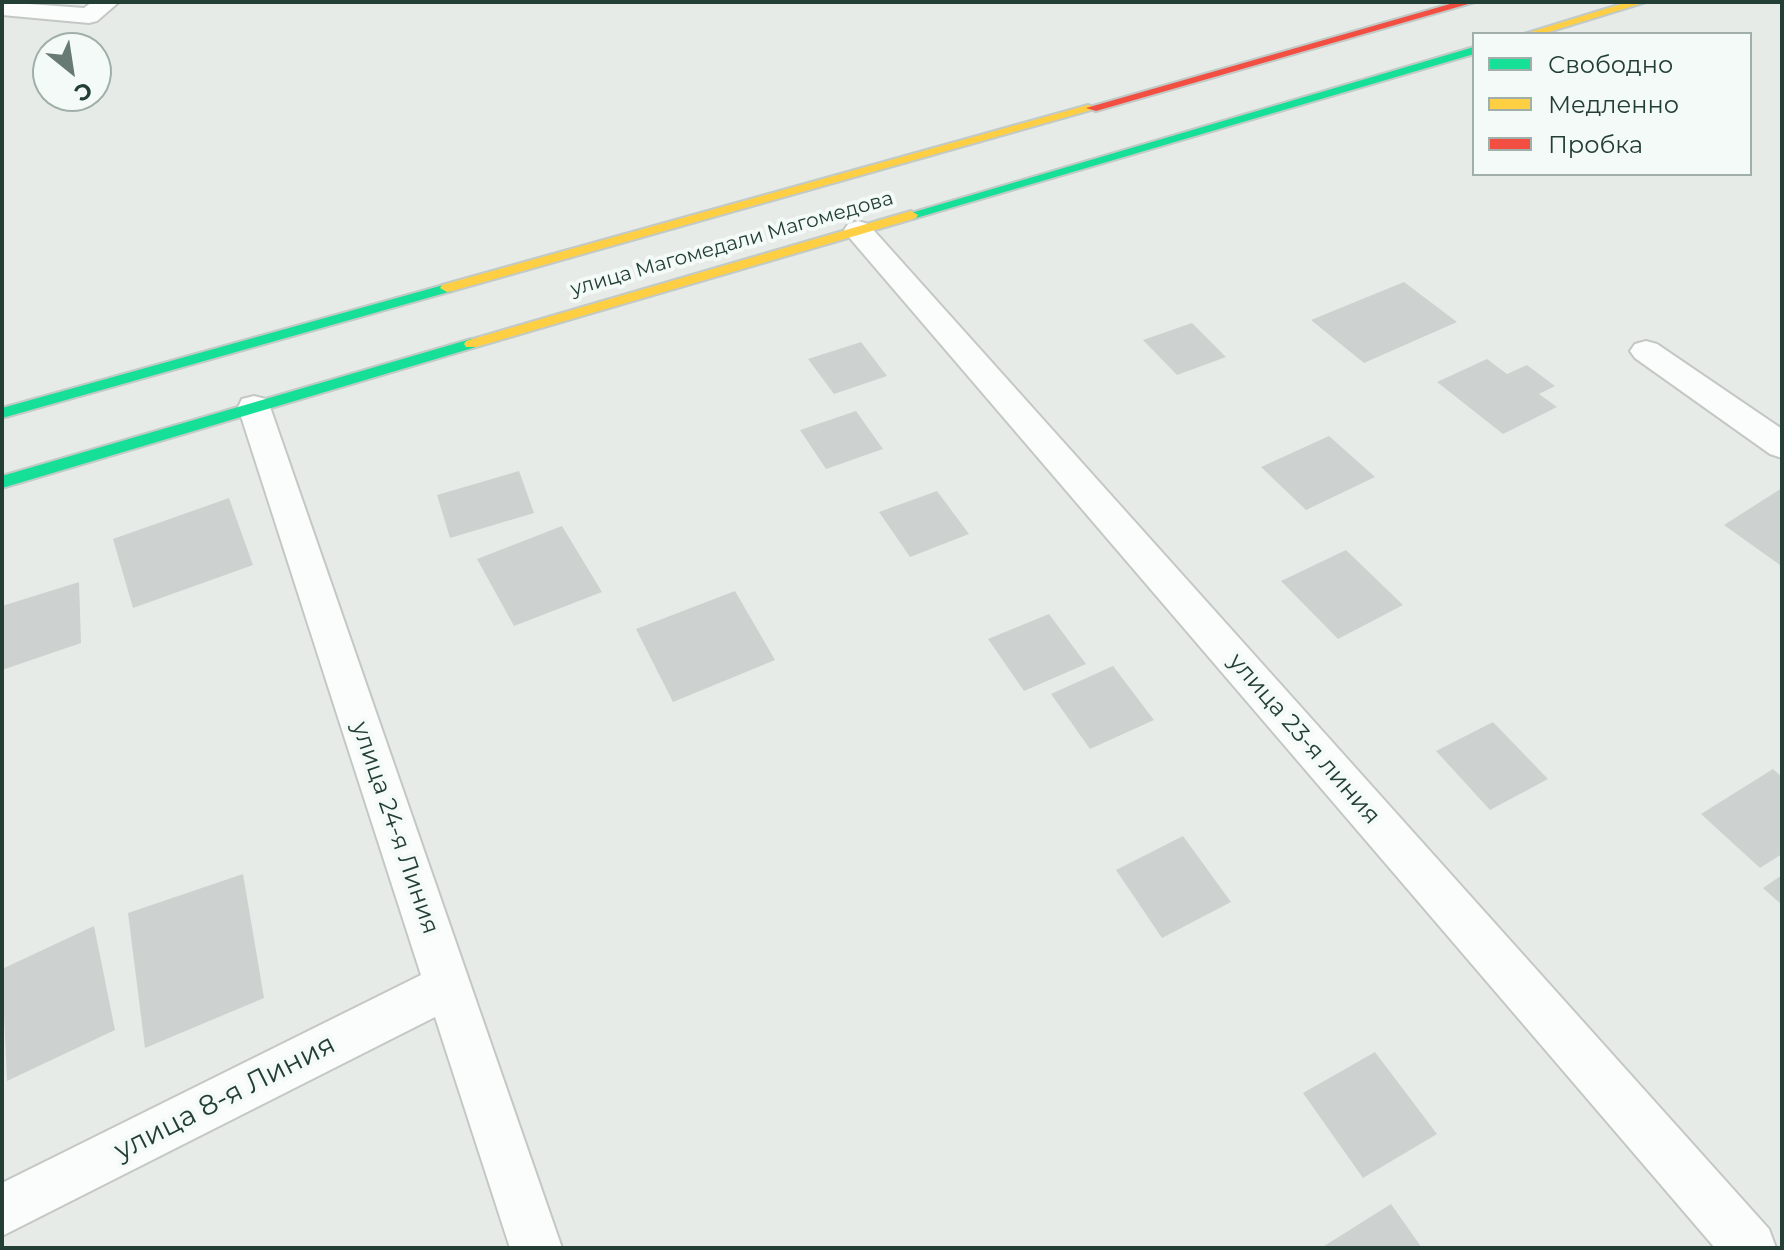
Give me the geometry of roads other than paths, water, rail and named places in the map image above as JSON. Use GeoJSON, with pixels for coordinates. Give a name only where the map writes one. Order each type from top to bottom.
{"type":"FeatureCollection","features":[{"type":"Feature","properties":{"kind":"main road","name":"улица Магомедали Магомедова"},"geometry":{"type":"LineString","coordinates":[[2,413],[1469,2]]}},
{"type":"Feature","properties":{"kind":"main road"},"geometry":{"type":"LineString","coordinates":[[1537,32],[1640,2]]}},
{"type":"Feature","properties":{"kind":"main road","name":"улица Магомедали Магомедова"},"geometry":{"type":"LineString","coordinates":[[2,482],[1472,51]]}},
{"type":"Feature","properties":{"kind":"street"},"geometry":{"type":"LineString","coordinates":[[2,8],[89,16],[107,2]]}},
{"type":"Feature","properties":{"kind":"street","name":"улица 23-я линия"},"geometry":{"type":"LineString","coordinates":[[858,230],[1750,1248]]}},
{"type":"Feature","properties":{"kind":"street"},"geometry":{"type":"LineString","coordinates":[[1646,351],[1782,446]]}},
{"type":"Feature","properties":{"kind":"street","name":"улица 24-я Линия"},"geometry":{"type":"LineString","coordinates":[[254,407],[536,1248]]}},
{"type":"Feature","properties":{"kind":"street","name":"улица 8-я Линия"},"geometry":{"type":"LineString","coordinates":[[2,1210],[448,986]]}}]}
